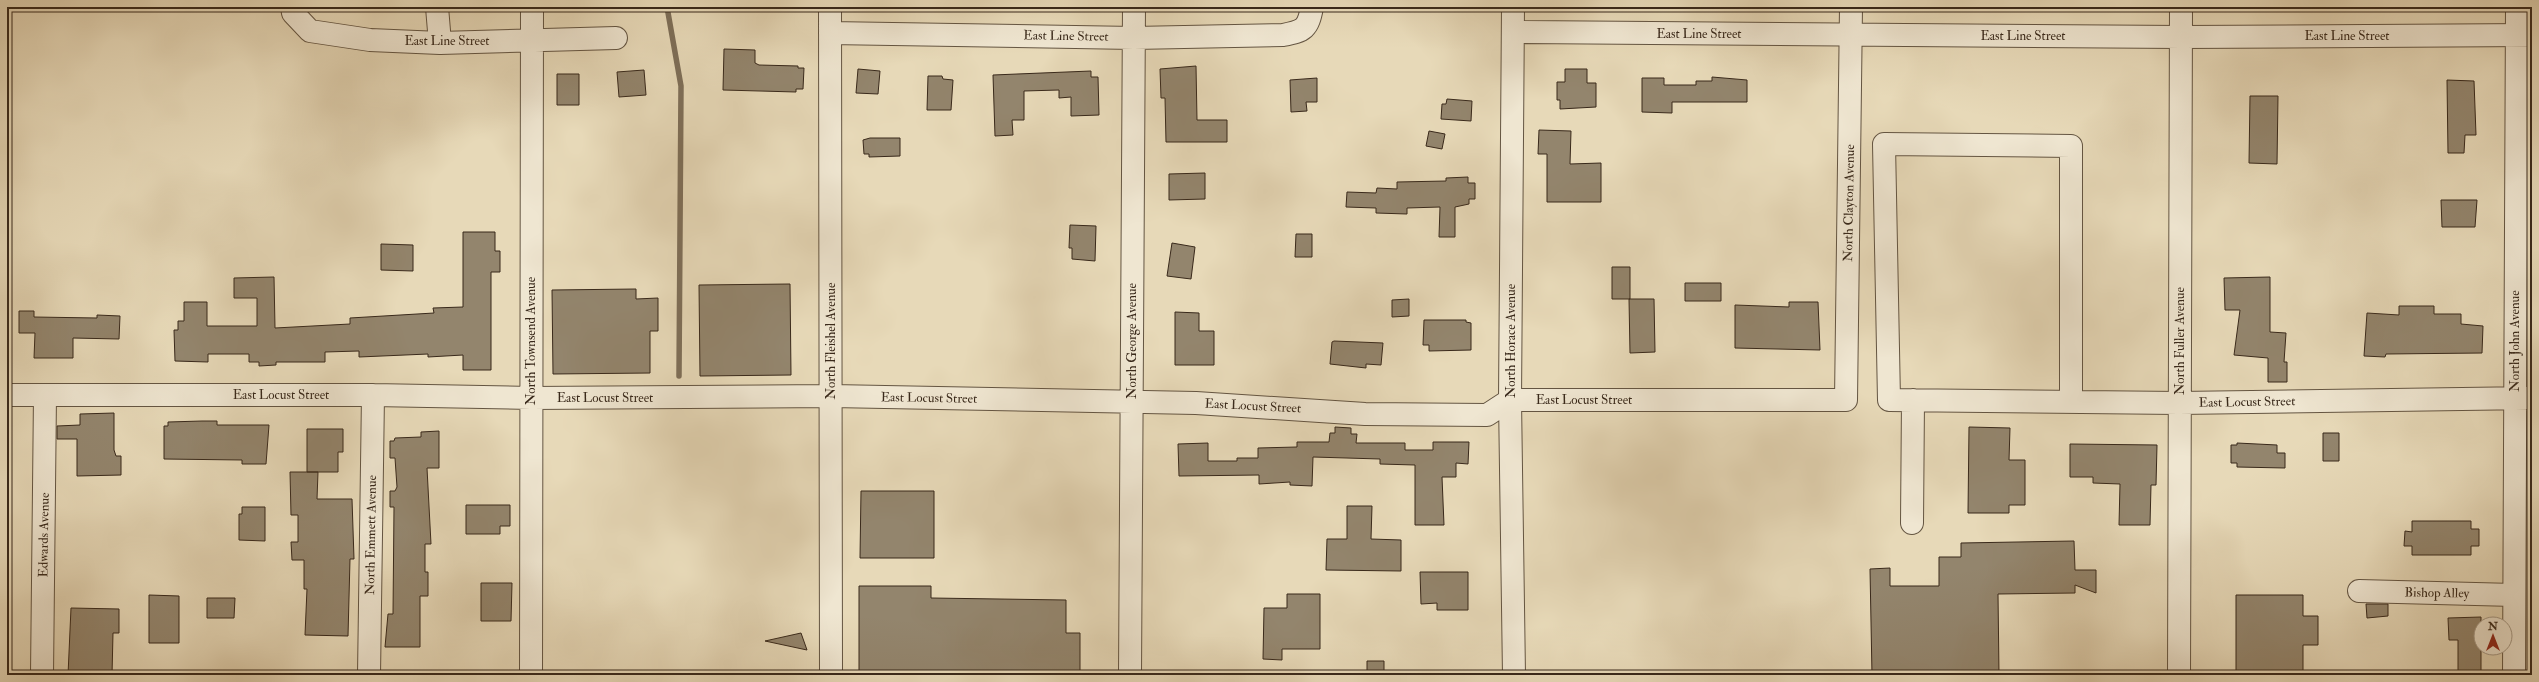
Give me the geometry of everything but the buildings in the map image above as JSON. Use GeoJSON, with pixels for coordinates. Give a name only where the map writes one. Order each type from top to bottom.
{"type":"FeatureCollection","features":[{"type":"Feature","properties":{"kind":"street","name":"East Line Street"},"geometry":{"type":"LineString","coordinates":[[292,7],[293,13],[310,31],[370,40],[440,43],[616,38]]}},
{"type":"Feature","properties":{"kind":"street"},"geometry":{"type":"LineString","coordinates":[[437,7],[440,43]]}},
{"type":"Feature","properties":{"kind":"street","name":"North Townsend Avenue"},"geometry":{"type":"LineString","coordinates":[[531,675],[532,7]]}},
{"type":"Feature","properties":{"kind":"street","name":"North Fleishel Avenue"},"geometry":{"type":"LineString","coordinates":[[830,7],[832,675]]}},
{"type":"Feature","properties":{"kind":"street","name":"North George Avenue"},"geometry":{"type":"LineString","coordinates":[[1130,675],[1134,7]]}},
{"type":"Feature","properties":{"kind":"street","name":"East Line Street"},"geometry":{"type":"LineString","coordinates":[[830,33],[1134,38],[1283,35],[1301,31],[1307,25],[1312,7]]}},
{"type":"Feature","properties":{"kind":"street","name":"North Horace Avenue"},"geometry":{"type":"LineString","coordinates":[[1513,7],[1510,400],[1514,675]]}},
{"type":"Feature","properties":{"kind":"street","name":"North Clayton Avenue"},"geometry":{"type":"LineString","coordinates":[[1846,400],[1851,7]]}},
{"type":"Feature","properties":{"kind":"street","name":"North Fuller Avenue"},"geometry":{"type":"LineString","coordinates":[[2179,675],[2179,403],[2182,7]]}},
{"type":"Feature","properties":{"kind":"street","name":"North John Avenue"},"geometry":{"type":"LineString","coordinates":[[2514,675],[2514,595],[2523,398],[2524,35],[2517,7]]}},
{"type":"Feature","properties":{"kind":"street","name":"East Line Street"},"geometry":{"type":"LineString","coordinates":[[1513,32],[2182,37],[2524,35]]}},
{"type":"Feature","properties":{"kind":"street","name":"East Locust Street"},"geometry":{"type":"LineString","coordinates":[[2071,402],[2071,146],[1884,144],[1890,400],[1914,400],[2071,402],[2179,403],[2523,398]]}},
{"type":"Feature","properties":{"kind":"street","name":"East Locust Street"},"geometry":{"type":"LineString","coordinates":[[7,395],[373,395],[531,398],[832,396],[1277,406],[1365,414],[1487,415],[1510,400],[1846,400]]}},
{"type":"Feature","properties":{"kind":"street","name":"Edwards Avenue"},"geometry":{"type":"LineString","coordinates":[[42,675],[45,395]]}},
{"type":"Feature","properties":{"kind":"street","name":"North Emmett Avenue"},"geometry":{"type":"LineString","coordinates":[[369,675],[373,395]]}},
{"type":"Feature","properties":{"kind":"street"},"geometry":{"type":"LineString","coordinates":[[1912,523],[1914,400]]}},
{"type":"Feature","properties":{"kind":"street","name":"Bishop Alley"},"geometry":{"type":"LineString","coordinates":[[2359,591],[2514,595]]}},
{"type":"Feature","properties":{"kind":"waterway"},"geometry":{"type":"LineString","coordinates":[[667,7],[681,86],[679,376]]}}]}
